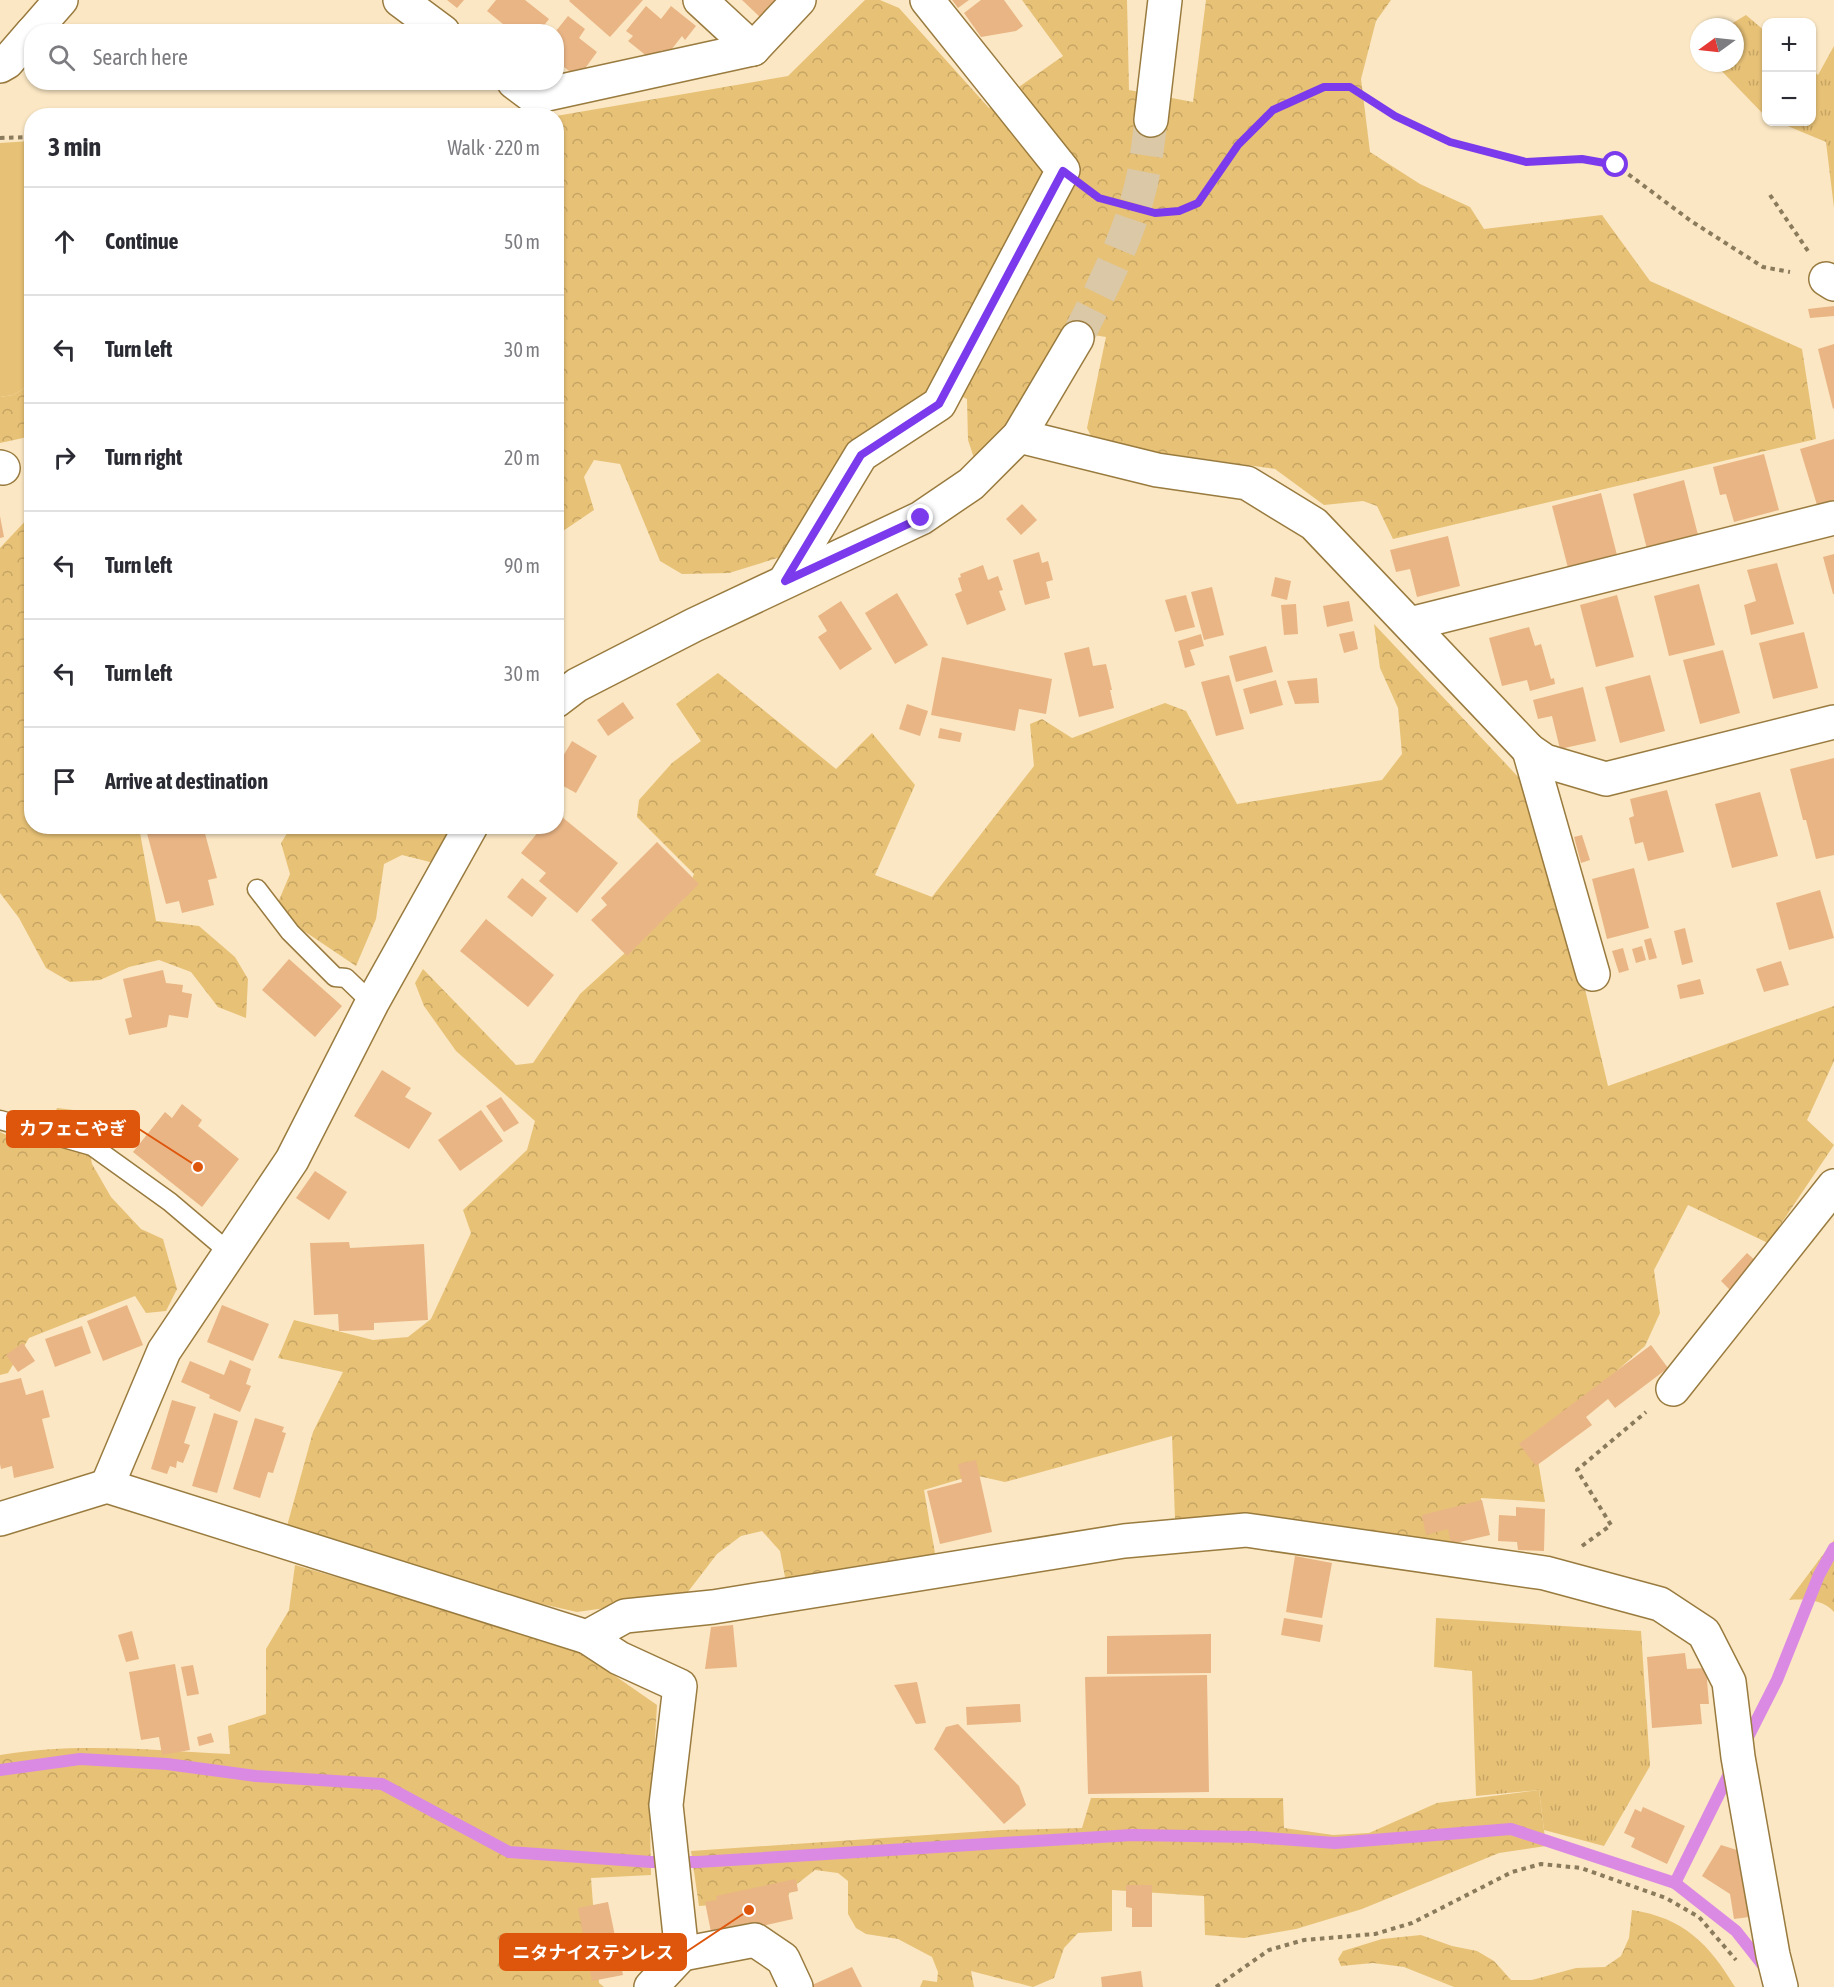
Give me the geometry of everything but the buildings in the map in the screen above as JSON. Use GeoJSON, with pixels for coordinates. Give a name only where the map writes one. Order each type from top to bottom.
{"type":"FeatureCollection","features":[{"type":"Feature","properties":{"kind":"street"},"geometry":{"type":"LineString","coordinates":[[39,24],[61,0]]}},
{"type":"Feature","properties":{"kind":"street"},"geometry":{"type":"LineString","coordinates":[[400,0],[432,24]]}},
{"type":"Feature","properties":{"kind":"street"},"geometry":{"type":"LineString","coordinates":[[700,0],[753,49]]}},
{"type":"Feature","properties":{"kind":"street"},"geometry":{"type":"LineString","coordinates":[[525,90],[534,97],[753,49],[799,0]]}},
{"type":"Feature","properties":{"kind":"street"},"geometry":{"type":"LineString","coordinates":[[785,581],[861,455],[939,404],[1063,171],[927,0]]}},
{"type":"Feature","properties":{"kind":"street"},"geometry":{"type":"LineString","coordinates":[[1152,120],[1165,0]]}},
{"type":"Feature","properties":{"kind":"street"},"geometry":{"type":"LineString","coordinates":[[0,66],[7,62],[24,42]]}},
{"type":"Feature","properties":{"kind":"street"},"geometry":{"type":"LineString","coordinates":[[564,695],[577,685],[785,581],[921,518],[971,484],[1019,436],[1077,338]]}},
{"type":"Feature","properties":{"kind":"street"},"geometry":{"type":"LineString","coordinates":[[1019,436],[1157,470],[1247,483],[1314,524],[1529,750],[1545,761],[1606,779],[1834,722]]}},
{"type":"Feature","properties":{"kind":"street"},"geometry":{"type":"LineString","coordinates":[[1410,624],[1834,518]]}},
{"type":"Feature","properties":{"kind":"street"},"geometry":{"type":"LineString","coordinates":[[1529,750],[1593,974]]}},
{"type":"Feature","properties":{"kind":"street"},"geometry":{"type":"LineString","coordinates":[[107,1485],[164,1351],[292,1160],[372,1003],[467,834]]}},
{"type":"Feature","properties":{"kind":"street"},"geometry":{"type":"LineString","coordinates":[[1673,1389],[1834,1186]]}},
{"type":"Feature","properties":{"kind":"street"},"geometry":{"type":"LineString","coordinates":[[0,1519],[107,1485],[587,1637],[619,1658],[680,1686],[666,1805],[682,1954]]}},
{"type":"Feature","properties":{"kind":"street"},"geometry":{"type":"LineString","coordinates":[[587,1637],[625,1616],[713,1607],[1124,1541],[1246,1530],[1545,1573],[1660,1604],[1704,1633],[1730,1682],[1738,1757],[1779,1980]]}},
{"type":"Feature","properties":{"kind":"street"},"geometry":{"type":"LineString","coordinates":[[651,1987],[682,1954],[756,1941],[783,1959],[796,1987]]}},
{"type":"Feature","properties":{"kind":"lane"},"geometry":{"type":"LineString","coordinates":[[257,889],[290,932],[335,977],[346,978],[372,1003]]}},
{"type":"Feature","properties":{"kind":"lane"},"geometry":{"type":"LineString","coordinates":[[0,1120],[92,1146],[170,1202],[230,1252]]}},
{"type":"Feature","properties":{"kind":"path"},"geometry":{"type":"LineString","coordinates":[[1063,171],[1099,198],[1155,213],[1179,211],[1198,203],[1238,145],[1273,110],[1324,87],[1350,87],[1395,116],[1450,142],[1526,162],[1582,159],[1616,165],[1691,222],[1763,267],[1830,282]]}},
{"type":"Feature","properties":{"kind":"path"},"geometry":{"type":"LineString","coordinates":[[0,138],[24,137]]}},
{"type":"Feature","properties":{"kind":"path"},"geometry":{"type":"LineString","coordinates":[[1770,195],[1830,282]]}},
{"type":"Feature","properties":{"kind":"path"},"geometry":{"type":"LineString","coordinates":[[1545,1573],[1611,1525],[1577,1470],[1673,1389]]}},
{"type":"Feature","properties":{"kind":"path"},"geometry":{"type":"LineString","coordinates":[[1216,1987],[1269,1950],[1304,1940],[1375,1934],[1412,1923],[1512,1872],[1541,1864],[1581,1868],[1666,1898],[1699,1917],[1741,1965]]}},
{"type":"Feature","properties":{"kind":"green space"},"geometry":{"type":"Polygon","coordinates":[[[865,0],[880,0],[899,8],[989,108],[1063,56],[1022,0],[1127,0],[1129,90],[1193,102],[1206,0],[1391,0],[1376,21],[1361,79],[1370,152],[1420,184],[1470,207],[1484,229],[1602,215],[1650,281],[1802,349],[1816,439],[1393,539],[1377,506],[1363,501],[1324,505],[1275,469],[1095,444],[1087,428],[1106,337],[1062,330],[1006,425],[974,458],[968,440],[967,399],[937,384],[784,556],[729,573],[682,574],[660,561],[620,464],[594,460],[584,477],[594,510],[564,530],[564,115],[788,76],[865,0]]]}},
{"type":"Feature","properties":{"kind":"green space"},"geometry":{"type":"Polygon","coordinates":[[[1746,15],[1762,29],[1762,113],[1723,72],[1744,72],[1744,18],[1741,18],[1746,15]]]}},
{"type":"Feature","properties":{"kind":"green space"},"geometry":{"type":"Polygon","coordinates":[[[1834,46],[1834,208],[1826,142],[1788,126],[1816,126],[1816,73],[1818,75],[1834,46]]]}},
{"type":"Feature","properties":{"kind":"green space"},"geometry":{"type":"Polygon","coordinates":[[[24,141],[24,388],[13,395],[0,397],[0,143],[24,141]]]}},
{"type":"Feature","properties":{"kind":"green space"},"geometry":{"type":"Polygon","coordinates":[[[24,388],[24,437],[0,443],[0,397],[13,395],[24,388]]]}},
{"type":"Feature","properties":{"kind":"green space"},"geometry":{"type":"Polygon","coordinates":[[[24,522],[24,834],[140,834],[156,921],[199,926],[235,957],[248,979],[246,1018],[218,1007],[191,972],[159,960],[129,967],[100,980],[70,982],[46,968],[19,918],[0,893],[0,548],[24,522]]]}},
{"type":"Feature","properties":{"kind":"green space"},"geometry":{"type":"Polygon","coordinates":[[[1374,624],[1540,800],[1608,1086],[1834,1006],[1834,1061],[1807,1120],[1834,1145],[1768,1243],[1688,1205],[1654,1270],[1660,1313],[1645,1346],[1535,1443],[1545,1502],[1481,1498],[1481,1530],[1456,1542],[1245,1518],[1175,1519],[1172,1436],[1005,1482],[974,1475],[924,1490],[936,1559],[786,1582],[780,1551],[762,1531],[741,1536],[717,1554],[684,1597],[577,1612],[515,1598],[287,1526],[313,1432],[343,1372],[278,1358],[294,1320],[373,1340],[408,1337],[431,1319],[471,1233],[463,1210],[527,1150],[535,1121],[456,1051],[424,1006],[415,983],[423,969],[516,1065],[533,1063],[580,994],[683,900],[694,874],[637,817],[639,800],[672,763],[701,741],[676,704],[718,673],[836,769],[872,733],[915,785],[875,875],[932,897],[1034,766],[1030,724],[1042,719],[1072,738],[1165,703],[1186,711],[1237,804],[1382,780],[1402,754],[1398,708],[1380,668],[1374,624]]]}},
{"type":"Feature","properties":{"kind":"green space"},"geometry":{"type":"Polygon","coordinates":[[[287,834],[460,834],[438,864],[402,855],[384,864],[376,919],[356,966],[304,931],[277,905],[290,874],[281,843],[287,834]]]}},
{"type":"Feature","properties":{"kind":"green space"},"geometry":{"type":"Polygon","coordinates":[[[57,1108],[82,1111],[92,1164],[111,1197],[141,1229],[163,1239],[177,1289],[166,1311],[146,1313],[135,1296],[29,1338],[8,1373],[0,1375],[0,1132],[29,1145],[45,1138],[57,1108]]]}},
{"type":"Feature","properties":{"kind":"green space"},"geometry":{"type":"Polygon","coordinates":[[[1834,1540],[1834,1612],[1819,1602],[1789,1600],[1834,1540]]]}},
{"type":"Feature","properties":{"kind":"green space"},"geometry":{"type":"Polygon","coordinates":[[[295,1565],[572,1646],[657,1705],[650,1823],[651,1875],[591,1878],[599,1983],[604,1987],[0,1987],[0,1755],[86,1748],[230,1754],[228,1726],[266,1714],[266,1649],[289,1610],[295,1565]]]}},
{"type":"Feature","properties":{"kind":"green space"},"geometry":{"type":"Polygon","coordinates":[[[1436,1618],[1641,1631],[1650,1766],[1604,1846],[1544,1830],[1539,1790],[1476,1796],[1472,1671],[1434,1667],[1436,1618]]]}},
{"type":"Feature","properties":{"kind":"green space"},"geometry":{"type":"Polygon","coordinates":[[[1539,1790],[1546,1846],[1499,1853],[1362,1909],[1296,1929],[1244,1938],[1205,1935],[1204,1896],[1112,1890],[1112,1931],[1078,1933],[1064,1948],[1054,1978],[1033,1987],[971,1971],[974,1987],[920,1987],[923,1980],[937,1982],[938,1972],[932,1957],[898,1939],[866,1934],[856,1928],[848,1914],[848,1881],[838,1873],[815,1870],[793,1887],[786,1899],[699,1906],[691,1851],[1001,1830],[1082,1828],[1091,1798],[1283,1798],[1284,1828],[1333,1835],[1369,1833],[1437,1803],[1539,1790]]]}},
{"type":"Feature","properties":{"kind":"green space"},"geometry":{"type":"Polygon","coordinates":[[[1632,1910],[1666,1919],[1693,1935],[1715,1958],[1735,1987],[1454,1987],[1404,1967],[1373,1963],[1341,1966],[1338,1959],[1343,1951],[1382,1939],[1421,1935],[1452,1946],[1477,1951],[1494,1961],[1511,1980],[1532,1980],[1576,1968],[1605,1967],[1621,1956],[1629,1938],[1632,1910]]]}},
{"type":"Feature","properties":{"kind":"waterway"},"geometry":{"type":"LineString","coordinates":[[1745,1743],[1777,1680],[1819,1575],[1834,1548]]}},
{"type":"Feature","properties":{"kind":"waterway"},"geometry":{"type":"LineString","coordinates":[[0,1770],[80,1759],[167,1764],[256,1776],[382,1784],[509,1852],[651,1862],[698,1862],[1132,1835],[1253,1837],[1335,1843],[1511,1829],[1675,1883],[1736,1931],[1766,1969]]}},
{"type":"Feature","properties":{"kind":"waterway"},"geometry":{"type":"LineString","coordinates":[[1675,1883],[1733,1766]]}},
{"type":"Feature","properties":{"kind":"tunnel"},"geometry":{"type":"LineString","coordinates":[[1077,338],[1107,277],[1133,214],[1144,171],[1151,120]]}},
{"type":"Feature","properties":{"kind":"place","name":"カフェこやぎ"},"geometry":{"type":"Point","coordinates":[198,1167]}},
{"type":"Feature","properties":{"kind":"place","name":"ニタナイステンレス"},"geometry":{"type":"Point","coordinates":[749,1910]}},
{"type":"Feature","properties":{"kind":"route"},"geometry":{"type":"LineString","coordinates":[[921,518],[785,581],[861,455],[939,404],[1063,171],[1099,198],[1155,213],[1179,211],[1198,203],[1238,145],[1273,110],[1324,87],[1350,87],[1395,116],[1450,142],[1526,162],[1582,159],[1616,165]]}}]}
